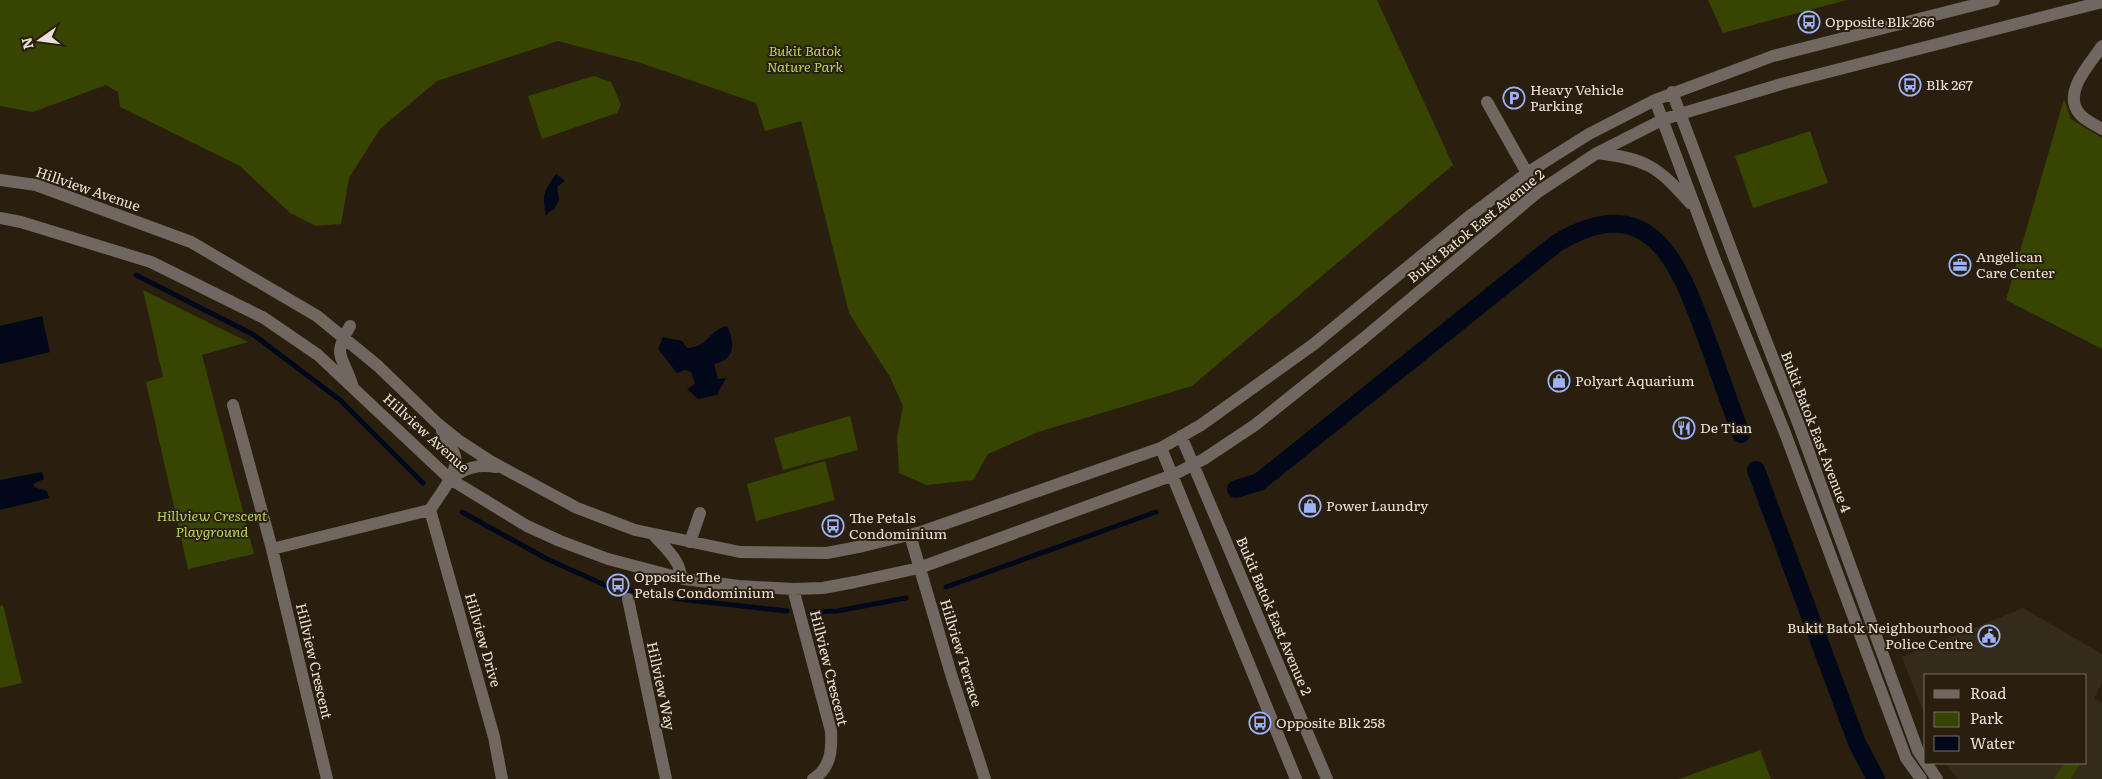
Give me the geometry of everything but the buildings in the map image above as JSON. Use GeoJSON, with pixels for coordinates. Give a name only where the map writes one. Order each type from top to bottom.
{"type":"FeatureCollection","features":[{"type":"Feature","properties":{"kind":"street","name":"Bukit Batok East Avenue 2"},"geometry":{"type":"LineString","coordinates":[[910,536],[1161,448],[1242,397],[1314,344],[1471,215],[1527,173],[1589,134],[1655,100],[1672,92],[1773,56],[1994,0]]}},
{"type":"Feature","properties":{"kind":"street","name":"Bukit Batok East Avenue 2"},"geometry":{"type":"LineString","coordinates":[[918,568],[1173,475],[1194,464],[1255,425],[1364,338],[1538,192],[1597,153],[1662,120],[1785,83],[2102,2]]}},
{"type":"Feature","properties":{"kind":"street"},"geometry":{"type":"LineString","coordinates":[[2102,46],[2075,88],[2073,96],[2074,105],[2078,112],[2102,129]]}},
{"type":"Feature","properties":{"kind":"street","name":"Bukit Batok East Avenue 4"},"geometry":{"type":"LineString","coordinates":[[1672,92],[1795,415],[1918,752],[1924,761]]}},
{"type":"Feature","properties":{"kind":"street"},"geometry":{"type":"LineString","coordinates":[[1655,100],[1695,208],[1785,433],[1906,758],[1920,779]]}},
{"type":"Feature","properties":{"kind":"street"},"geometry":{"type":"LineString","coordinates":[[1487,102],[1527,173]]}},
{"type":"Feature","properties":{"kind":"street"},"geometry":{"type":"LineString","coordinates":[[1597,153],[1624,156],[1648,165],[1666,176],[1695,208]]}},
{"type":"Feature","properties":{"kind":"street","name":"Hillview Avenue"},"geometry":{"type":"LineString","coordinates":[[0,180],[36,185],[191,242],[317,316],[378,366],[438,424],[458,440],[501,468],[577,508],[609,521],[654,535],[690,542],[709,541],[740,552],[827,552],[910,536]]}},
{"type":"Feature","properties":{"kind":"street","name":"Hillview Avenue"},"geometry":{"type":"LineString","coordinates":[[0,218],[21,222],[151,262],[264,318],[318,355],[450,479],[528,526],[560,541],[608,558],[681,578],[739,586],[793,589],[823,588],[918,568]]}},
{"type":"Feature","properties":{"kind":"street"},"geometry":{"type":"LineString","coordinates":[[350,326],[339,350],[340,357],[347,369],[353,387]]}},
{"type":"Feature","properties":{"kind":"street","name":"Hillview Crescent"},"geometry":{"type":"LineString","coordinates":[[233,405],[272,549],[327,779]]}},
{"type":"Feature","properties":{"kind":"street"},"geometry":{"type":"LineString","coordinates":[[272,549],[430,510],[454,472],[455,456],[438,424]]}},
{"type":"Feature","properties":{"kind":"street","name":"Bukit Batok East Avenue 2"},"geometry":{"type":"LineString","coordinates":[[1181,436],[1327,779]]}},
{"type":"Feature","properties":{"kind":"street"},"geometry":{"type":"LineString","coordinates":[[1161,448],[1296,779]]}},
{"type":"Feature","properties":{"kind":"street"},"geometry":{"type":"LineString","coordinates":[[450,479],[465,469],[475,466],[501,468]]}},
{"type":"Feature","properties":{"kind":"street","name":"Hillview Drive"},"geometry":{"type":"LineString","coordinates":[[430,510],[494,737],[502,779]]}},
{"type":"Feature","properties":{"kind":"street"},"geometry":{"type":"LineString","coordinates":[[690,542],[700,513]]}},
{"type":"Feature","properties":{"kind":"street"},"geometry":{"type":"LineString","coordinates":[[654,535],[675,560],[681,570],[681,578]]}},
{"type":"Feature","properties":{"kind":"street","name":"Hillview Terrace"},"geometry":{"type":"LineString","coordinates":[[910,536],[918,568],[984,779]]}},
{"type":"Feature","properties":{"kind":"street","name":"Hillview Crescent"},"geometry":{"type":"LineString","coordinates":[[793,589],[831,731],[832,751],[828,764],[813,779]]}},
{"type":"Feature","properties":{"kind":"street","name":"Hillview Way"},"geometry":{"type":"LineString","coordinates":[[628,599],[666,779]]}},
{"type":"Feature","properties":{"kind":"street","name":"Bukit Batok East Avenue 4"},"geometry":{"type":"LineString","coordinates":[[1926,764],[1937,779]]}},
{"type":"Feature","properties":{"kind":"shaded area"},"geometry":{"type":"Polygon","coordinates":[[[2023,608],[2102,654],[2102,683],[2094,698],[2102,703],[2102,779],[1958,779],[1946,764],[2087,764],[2087,674],[1924,674],[1924,714],[1902,657],[2023,608]]]}},
{"type":"Feature","properties":{"kind":"green space","name":"Bukit Batok Nature Park"},"geometry":{"type":"Polygon","coordinates":[[[0,0],[1377,0],[1453,165],[1192,386],[1038,432],[988,454],[973,480],[926,485],[899,473],[897,437],[903,406],[890,377],[849,313],[801,121],[765,131],[756,103],[641,63],[558,41],[437,81],[380,129],[349,178],[341,224],[316,226],[290,213],[240,166],[120,107],[118,92],[106,85],[33,112],[0,106],[0,0]]]}},
{"type":"Feature","properties":{"kind":"green space"},"geometry":{"type":"Polygon","coordinates":[[[1708,0],[1847,0],[1723,33],[1708,0]]]}},
{"type":"Feature","properties":{"kind":"green space"},"geometry":{"type":"Polygon","coordinates":[[[594,76],[611,82],[621,105],[617,113],[542,139],[528,96],[594,76]]]}},
{"type":"Feature","properties":{"kind":"green space"},"geometry":{"type":"Polygon","coordinates":[[[2064,99],[2071,119],[2102,138],[2102,349],[2006,300],[2064,99]]]}},
{"type":"Feature","properties":{"kind":"green space"},"geometry":{"type":"Polygon","coordinates":[[[1810,131],[1828,183],[1753,208],[1735,156],[1810,131]]]}},
{"type":"Feature","properties":{"kind":"green space","name":"Hillview Crescent Playground"},"geometry":{"type":"Polygon","coordinates":[[[143,290],[248,342],[202,355],[254,554],[188,569],[146,382],[163,377],[143,290]]]}},
{"type":"Feature","properties":{"kind":"green space"},"geometry":{"type":"Polygon","coordinates":[[[850,416],[858,450],[783,470],[774,438],[850,416]]]}},
{"type":"Feature","properties":{"kind":"green space"},"geometry":{"type":"Polygon","coordinates":[[[825,461],[835,500],[756,521],[747,484],[825,461]]]}},
{"type":"Feature","properties":{"kind":"green space"},"geometry":{"type":"Polygon","coordinates":[[[3,605],[22,683],[0,688],[0,606],[3,605]]]}},
{"type":"Feature","properties":{"kind":"green space"},"geometry":{"type":"Polygon","coordinates":[[[1760,750],[1771,779],[1679,779],[1760,750]]]}},
{"type":"Feature","properties":{"kind":"green space"},"geometry":{"type":"Polygon","coordinates":[[[2063,764],[2079,764],[2071,779],[2054,779],[2063,764]]]}},
{"type":"Feature","properties":{"kind":"water"},"geometry":{"type":"Polygon","coordinates":[[[556,174],[565,181],[557,187],[559,200],[554,210],[550,211],[546,216],[545,193],[556,174]]]}},
{"type":"Feature","properties":{"kind":"water"},"geometry":{"type":"Polygon","coordinates":[[[42,316],[50,352],[0,364],[0,326],[42,316]]]}},
{"type":"Feature","properties":{"kind":"water"},"geometry":{"type":"Polygon","coordinates":[[[727,326],[732,339],[731,352],[725,360],[714,364],[718,379],[726,378],[717,395],[698,399],[687,389],[695,384],[691,372],[685,370],[677,373],[658,349],[663,337],[682,341],[687,348],[695,347],[720,328],[727,326]]]}},
{"type":"Feature","properties":{"kind":"water"},"geometry":{"type":"Polygon","coordinates":[[[42,472],[44,479],[33,484],[34,487],[47,491],[49,498],[0,510],[0,480],[42,472]]]}},
{"type":"Feature","properties":{"kind":"waterway"},"geometry":{"type":"LineString","coordinates":[[1236,489],[1259,482],[1557,243],[1589,228],[1616,224],[1638,229],[1656,241],[1672,260],[1696,309],[1741,434]]}},
{"type":"Feature","properties":{"kind":"waterway"},"geometry":{"type":"LineString","coordinates":[[136,275],[254,335],[340,400],[423,483]]}},
{"type":"Feature","properties":{"kind":"waterway"},"geometry":{"type":"LineString","coordinates":[[1756,470],[1857,743],[1876,779]]}},
{"type":"Feature","properties":{"kind":"waterway"},"geometry":{"type":"LineString","coordinates":[[462,512],[547,559],[607,586],[679,599],[787,611]]}},
{"type":"Feature","properties":{"kind":"waterway"},"geometry":{"type":"LineString","coordinates":[[946,587],[1156,512]]}},
{"type":"Feature","properties":{"kind":"waterway"},"geometry":{"type":"LineString","coordinates":[[813,612],[837,611],[906,598]]}},
{"type":"Feature","properties":{"kind":"place","name":"Opposite Blk 266"},"geometry":{"type":"Point","coordinates":[1809,22]}},
{"type":"Feature","properties":{"kind":"place","name":"Blk 267"},"geometry":{"type":"Point","coordinates":[1910,85]}},
{"type":"Feature","properties":{"kind":"place","name":"Heavy Vehicle Parking"},"geometry":{"type":"Point","coordinates":[1514,98]}},
{"type":"Feature","properties":{"kind":"place","name":"Angelican Care Center"},"geometry":{"type":"Point","coordinates":[1960,265]}},
{"type":"Feature","properties":{"kind":"place","name":"Polyart Aquarium"},"geometry":{"type":"Point","coordinates":[1559,381]}},
{"type":"Feature","properties":{"kind":"place","name":"De Tian"},"geometry":{"type":"Point","coordinates":[1684,428]}},
{"type":"Feature","properties":{"kind":"place","name":"Power Laundry"},"geometry":{"type":"Point","coordinates":[1310,506]}},
{"type":"Feature","properties":{"kind":"place","name":"The Petals Condominium"},"geometry":{"type":"Point","coordinates":[833,526]}},
{"type":"Feature","properties":{"kind":"place","name":"Opposite The Petals Condominium"},"geometry":{"type":"Point","coordinates":[618,585]}},
{"type":"Feature","properties":{"kind":"place","name":"Bukit Batok Neighbourhood Police Centre"},"geometry":{"type":"Point","coordinates":[1989,636]}},
{"type":"Feature","properties":{"kind":"place","name":"Opposite Blk 258"},"geometry":{"type":"Point","coordinates":[1260,723]}}]}
